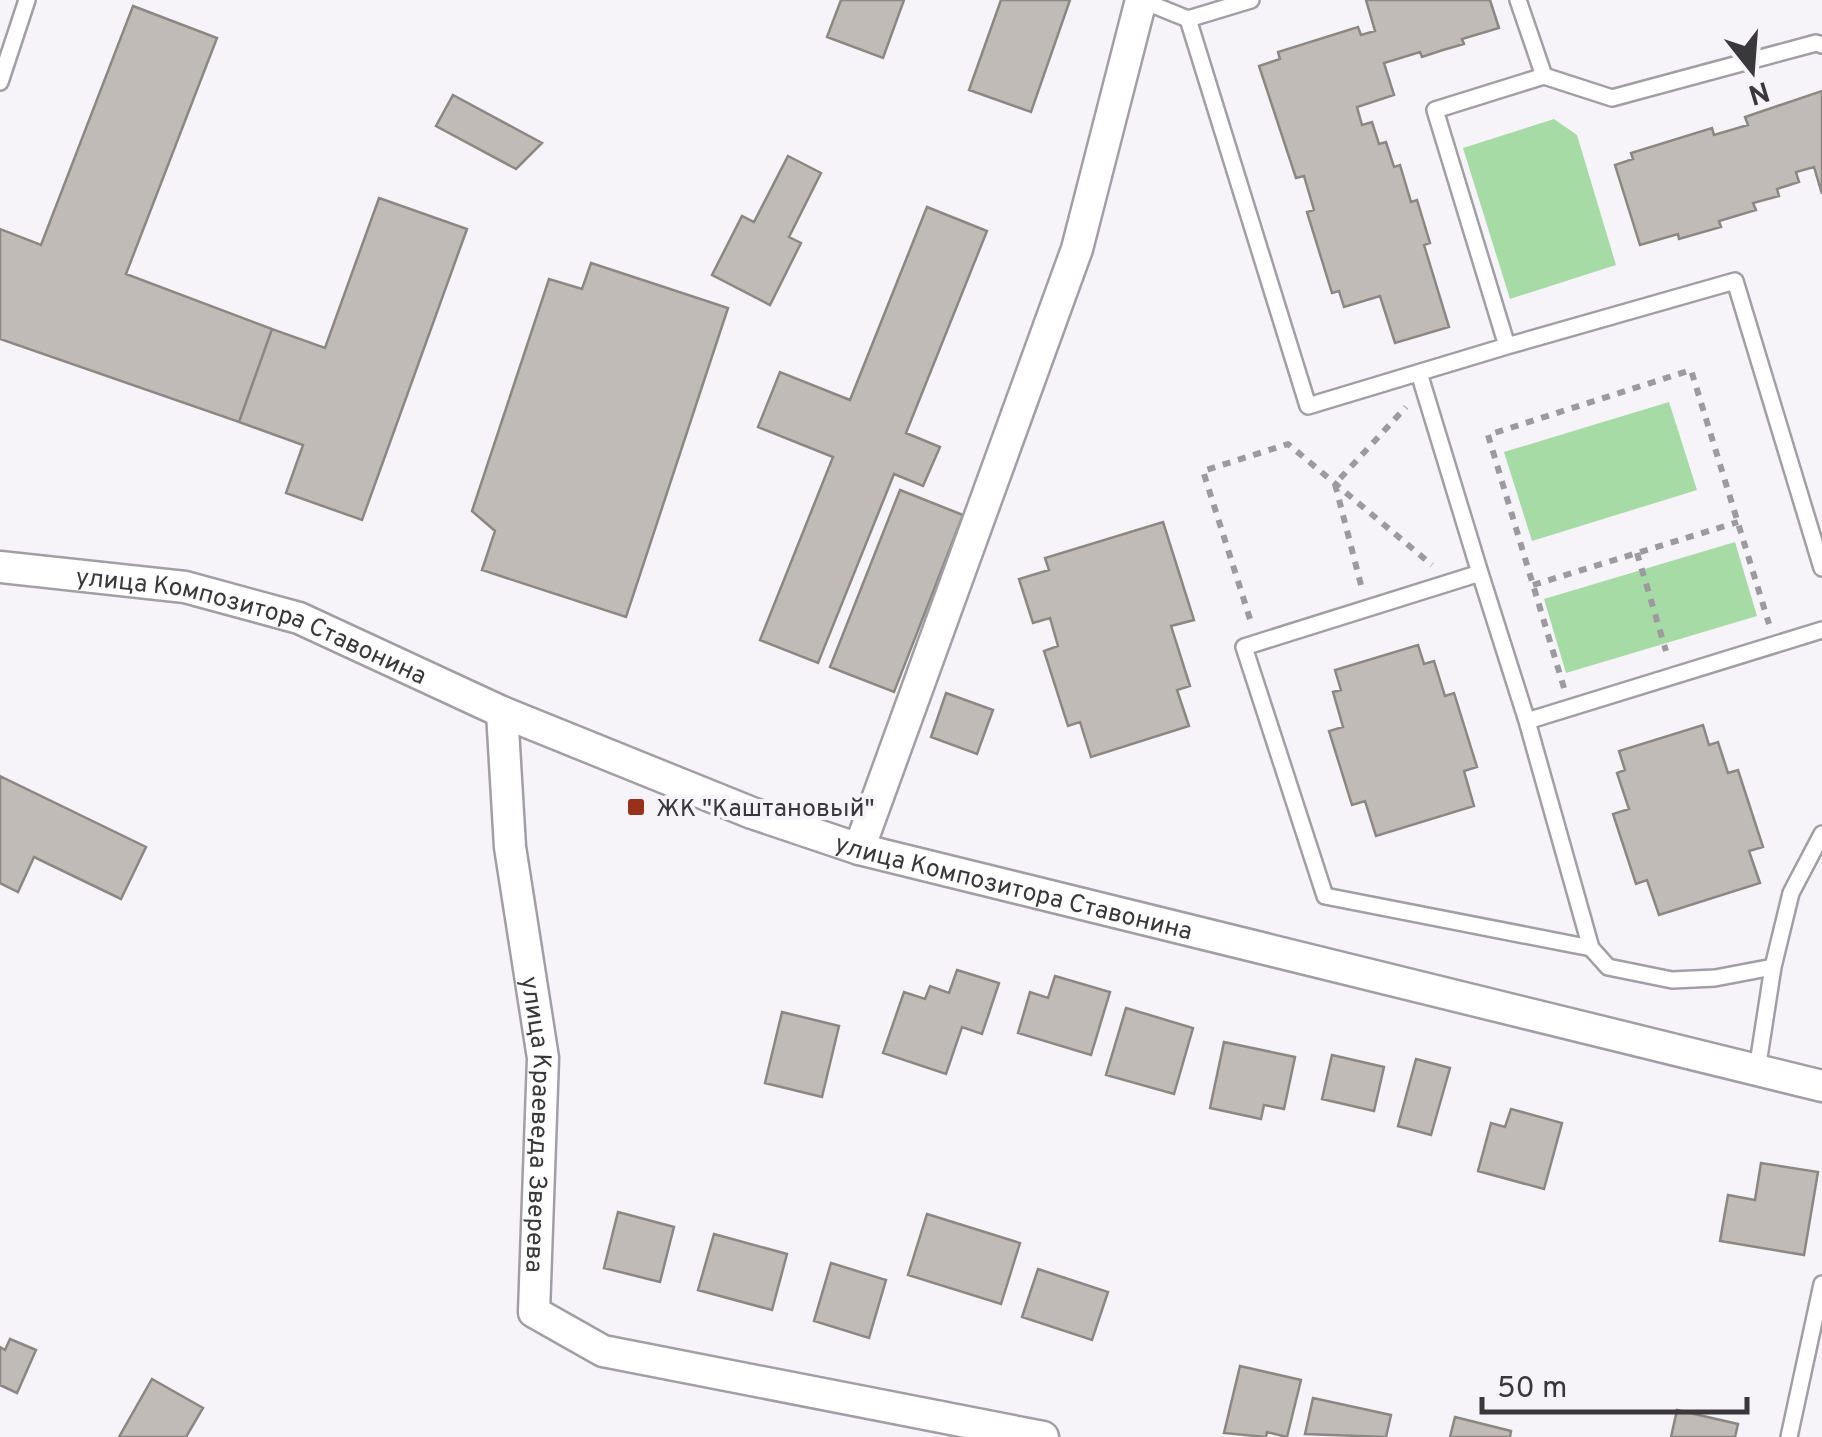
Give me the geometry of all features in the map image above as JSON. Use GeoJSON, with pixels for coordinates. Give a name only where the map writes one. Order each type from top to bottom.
{"type":"FeatureCollection","features":[{"type":"Feature","properties":{"kind":"street"},"geometry":{"type":"LineString","coordinates":[[859,849],[1076,249],[1141,0]]}},
{"type":"Feature","properties":{"kind":"street","name":"улица Композитора Ставонина"},"geometry":{"type":"LineString","coordinates":[[0,566],[186,587],[299,618],[502,712],[752,812],[859,849],[1822,1086]]}},
{"type":"Feature","properties":{"kind":"street","name":"улица Краеведа Зверева"},"geometry":{"type":"LineString","coordinates":[[502,712],[510,847],[543,1058],[534,1312],[603,1351],[1043,1437]]}},
{"type":"Feature","properties":{"kind":"lane"},"geometry":{"type":"LineString","coordinates":[[0,82],[27,0]]}},
{"type":"Feature","properties":{"kind":"lane"},"geometry":{"type":"LineString","coordinates":[[1141,0],[1188,19],[1250,0]]}},
{"type":"Feature","properties":{"kind":"lane"},"geometry":{"type":"LineString","coordinates":[[1518,0],[1544,76]]}},
{"type":"Feature","properties":{"kind":"lane"},"geometry":{"type":"LineString","coordinates":[[1188,19],[1308,406],[1421,381],[1507,346],[1735,281],[1822,568]]}},
{"type":"Feature","properties":{"kind":"lane"},"geometry":{"type":"LineString","coordinates":[[1507,346],[1435,110],[1544,76],[1612,98],[1816,43],[1822,45]]}},
{"type":"Feature","properties":{"kind":"lane"},"geometry":{"type":"LineString","coordinates":[[1421,381],[1528,722],[1591,948],[1608,967],[1672,980],[1714,978],[1773,967]]}},
{"type":"Feature","properties":{"kind":"lane"},"geometry":{"type":"LineString","coordinates":[[1480,573],[1244,648],[1324,896],[1591,948]]}},
{"type":"Feature","properties":{"kind":"lane"},"geometry":{"type":"LineString","coordinates":[[1528,722],[1822,630]]}},
{"type":"Feature","properties":{"kind":"lane"},"geometry":{"type":"LineString","coordinates":[[1757,1070],[1773,967],[1791,893],[1822,834]]}},
{"type":"Feature","properties":{"kind":"lane"},"geometry":{"type":"LineString","coordinates":[[1789,1437],[1822,1284]]}},
{"type":"Feature","properties":{"kind":"path"},"geometry":{"type":"LineString","coordinates":[[1570,708],[1488,435],[1691,370],[1776,644]]}},
{"type":"Feature","properties":{"kind":"path"},"geometry":{"type":"LineString","coordinates":[[1336,484],[1421,381]]}},
{"type":"Feature","properties":{"kind":"path"},"geometry":{"type":"LineString","coordinates":[[1258,643],[1204,471],[1288,444],[1452,582]]}},
{"type":"Feature","properties":{"kind":"path"},"geometry":{"type":"LineString","coordinates":[[1336,484],[1368,608]]}},
{"type":"Feature","properties":{"kind":"path"},"geometry":{"type":"LineString","coordinates":[[1533,586],[1738,522]]}},
{"type":"Feature","properties":{"kind":"path"},"geometry":{"type":"LineString","coordinates":[[1637,553],[1666,652]]}},
{"type":"Feature","properties":{"kind":"green space"},"geometry":{"type":"Polygon","coordinates":[[[1554,119],[1577,135],[1616,265],[1510,299],[1463,148],[1554,119]]]}},
{"type":"Feature","properties":{"kind":"green space"},"geometry":{"type":"Polygon","coordinates":[[[1669,402],[1697,490],[1532,541],[1504,452],[1669,402]]]}},
{"type":"Feature","properties":{"kind":"green space"},"geometry":{"type":"Polygon","coordinates":[[[1735,542],[1757,616],[1566,673],[1544,599],[1735,542]]]}},
{"type":"Feature","properties":{"kind":"building"},"geometry":{"type":"Polygon","coordinates":[[[841,0],[904,0],[883,58],[827,37],[841,0]]]}},
{"type":"Feature","properties":{"kind":"building"},"geometry":{"type":"Polygon","coordinates":[[[1001,0],[1070,0],[1031,112],[969,90],[1001,0]]]}},
{"type":"Feature","properties":{"kind":"building"},"geometry":{"type":"Polygon","coordinates":[[[1366,0],[1490,0],[1499,28],[1422,57],[1420,52],[1384,63],[1394,95],[1357,107],[1362,125],[1372,122],[1379,144],[1386,142],[1394,167],[1400,165],[1411,202],[1417,200],[1430,243],[1424,245],[1449,327],[1395,343],[1380,296],[1344,307],[1339,291],[1332,293],[1307,212],[1314,210],[1304,176],[1296,178],[1259,66],[1280,59],[1278,52],[1358,27],[1361,35],[1375,31],[1366,0]]]}},
{"type":"Feature","properties":{"kind":"building"},"geometry":{"type":"Polygon","coordinates":[[[133,6],[217,38],[126,274],[272,329],[239,422],[0,339],[0,229],[41,245],[133,6]]]}},
{"type":"Feature","properties":{"kind":"building"},"geometry":{"type":"Polygon","coordinates":[[[1822,91],[1822,194],[1814,167],[1796,172],[1799,182],[1777,189],[1779,196],[1753,203],[1756,210],[1719,221],[1721,227],[1640,245],[1615,165],[1633,159],[1631,153],[1712,128],[1714,135],[1748,125],[1745,117],[1822,91]]]}},
{"type":"Feature","properties":{"kind":"building"},"geometry":{"type":"Polygon","coordinates":[[[453,95],[542,143],[516,169],[436,126],[453,95]]]}},
{"type":"Feature","properties":{"kind":"building"},"geometry":{"type":"Polygon","coordinates":[[[788,156],[821,173],[789,237],[801,243],[770,305],[712,275],[742,216],[754,222],[788,156]]]}},
{"type":"Feature","properties":{"kind":"building"},"geometry":{"type":"Polygon","coordinates":[[[379,198],[467,229],[362,520],[286,493],[303,445],[239,422],[272,329],[325,348],[379,198]]]}},
{"type":"Feature","properties":{"kind":"building"},"geometry":{"type":"Polygon","coordinates":[[[927,207],[987,231],[906,433],[940,447],[923,486],[894,474],[818,663],[760,640],[833,457],[758,427],[780,372],[850,400],[927,207]]]}},
{"type":"Feature","properties":{"kind":"building"},"geometry":{"type":"Polygon","coordinates":[[[591,263],[728,308],[626,617],[482,570],[495,531],[472,511],[549,279],[582,289],[591,263]]]}},
{"type":"Feature","properties":{"kind":"building"},"geometry":{"type":"Polygon","coordinates":[[[900,490],[963,515],[894,692],[830,667],[900,490]]]}},
{"type":"Feature","properties":{"kind":"building"},"geometry":{"type":"Polygon","coordinates":[[[1163,522],[1194,620],[1171,626],[1190,686],[1177,690],[1189,726],[1091,757],[1080,722],[1068,726],[1044,651],[1058,646],[1050,618],[1033,623],[1019,579],[1049,570],[1045,558],[1163,522]]]}},
{"type":"Feature","properties":{"kind":"building"},"geometry":{"type":"Polygon","coordinates":[[[1418,645],[1424,664],[1434,661],[1445,696],[1454,693],[1477,767],[1464,771],[1474,806],[1376,836],[1365,801],[1352,805],[1329,731],[1343,727],[1333,692],[1341,690],[1335,670],[1418,645]]]}},
{"type":"Feature","properties":{"kind":"building"},"geometry":{"type":"Polygon","coordinates":[[[946,693],[993,710],[977,754],[931,737],[946,693]]]}},
{"type":"Feature","properties":{"kind":"building"},"geometry":{"type":"Polygon","coordinates":[[[1703,725],[1709,745],[1718,742],[1728,773],[1738,770],[1763,847],[1749,851],[1760,883],[1659,915],[1647,880],[1636,884],[1613,814],[1629,809],[1617,773],[1625,770],[1619,751],[1703,725]]]}},
{"type":"Feature","properties":{"kind":"building"},"geometry":{"type":"Polygon","coordinates":[[[0,776],[146,847],[121,899],[34,857],[18,892],[0,883],[0,776]]]}},
{"type":"Feature","properties":{"kind":"building"},"geometry":{"type":"Polygon","coordinates":[[[957,970],[999,983],[982,1034],[962,1027],[946,1074],[883,1053],[904,992],[925,999],[930,986],[949,993],[957,970]]]}},
{"type":"Feature","properties":{"kind":"building"},"geometry":{"type":"Polygon","coordinates":[[[1055,976],[1110,992],[1091,1055],[1018,1033],[1030,992],[1048,998],[1055,976]]]}},
{"type":"Feature","properties":{"kind":"building"},"geometry":{"type":"Polygon","coordinates":[[[1126,1008],[1193,1028],[1174,1094],[1106,1075],[1126,1008]]]}},
{"type":"Feature","properties":{"kind":"building"},"geometry":{"type":"Polygon","coordinates":[[[782,1012],[839,1026],[822,1097],[765,1083],[782,1012]]]}},
{"type":"Feature","properties":{"kind":"building"},"geometry":{"type":"Polygon","coordinates":[[[1224,1042],[1295,1057],[1284,1109],[1264,1105],[1261,1119],[1210,1108],[1224,1042]]]}},
{"type":"Feature","properties":{"kind":"building"},"geometry":{"type":"Polygon","coordinates":[[[1332,1055],[1384,1067],[1374,1111],[1322,1099],[1332,1055]]]}},
{"type":"Feature","properties":{"kind":"building"},"geometry":{"type":"Polygon","coordinates":[[[1416,1059],[1450,1068],[1431,1135],[1398,1126],[1416,1059]]]}},
{"type":"Feature","properties":{"kind":"building"},"geometry":{"type":"Polygon","coordinates":[[[1511,1109],[1562,1123],[1544,1189],[1478,1171],[1491,1123],[1505,1127],[1511,1109]]]}},
{"type":"Feature","properties":{"kind":"building"},"geometry":{"type":"Polygon","coordinates":[[[1761,1163],[1818,1172],[1804,1255],[1720,1241],[1728,1195],[1755,1200],[1761,1163]]]}},
{"type":"Feature","properties":{"kind":"building"},"geometry":{"type":"Polygon","coordinates":[[[618,1212],[674,1227],[660,1282],[604,1268],[618,1212]]]}},
{"type":"Feature","properties":{"kind":"building"},"geometry":{"type":"Polygon","coordinates":[[[927,1214],[1020,1243],[1001,1304],[908,1275],[927,1214]]]}},
{"type":"Feature","properties":{"kind":"building"},"geometry":{"type":"Polygon","coordinates":[[[714,1234],[787,1254],[772,1310],[698,1290],[714,1234]]]}},
{"type":"Feature","properties":{"kind":"building"},"geometry":{"type":"Polygon","coordinates":[[[831,1263],[886,1280],[869,1338],[814,1321],[831,1263]]]}},
{"type":"Feature","properties":{"kind":"building"},"geometry":{"type":"Polygon","coordinates":[[[1038,1269],[1108,1292],[1092,1340],[1022,1317],[1038,1269]]]}},
{"type":"Feature","properties":{"kind":"building"},"geometry":{"type":"Polygon","coordinates":[[[10,1339],[36,1350],[17,1393],[0,1385],[0,1347],[5,1350],[10,1339]]]}},
{"type":"Feature","properties":{"kind":"building"},"geometry":{"type":"Polygon","coordinates":[[[1240,1366],[1301,1380],[1287,1437],[1267,1432],[1266,1437],[1224,1433],[1240,1366]]]}},
{"type":"Feature","properties":{"kind":"building"},"geometry":{"type":"Polygon","coordinates":[[[152,1379],[203,1408],[186,1437],[119,1437],[152,1379]]]}},
{"type":"Feature","properties":{"kind":"building"},"geometry":{"type":"Polygon","coordinates":[[[1313,1398],[1391,1415],[1386,1437],[1305,1434],[1313,1398]]]}},
{"type":"Feature","properties":{"kind":"building"},"geometry":{"type":"Polygon","coordinates":[[[1677,1410],[1738,1424],[1735,1437],[1671,1437],[1677,1410]]]}},
{"type":"Feature","properties":{"kind":"building"},"geometry":{"type":"Polygon","coordinates":[[[1455,1417],[1511,1431],[1510,1437],[1450,1437],[1455,1417]]]}},
{"type":"Feature","properties":{"kind":"place","name":"ЖК \"Каштановый\""},"geometry":{"type":"Point","coordinates":[636,807]}}]}
